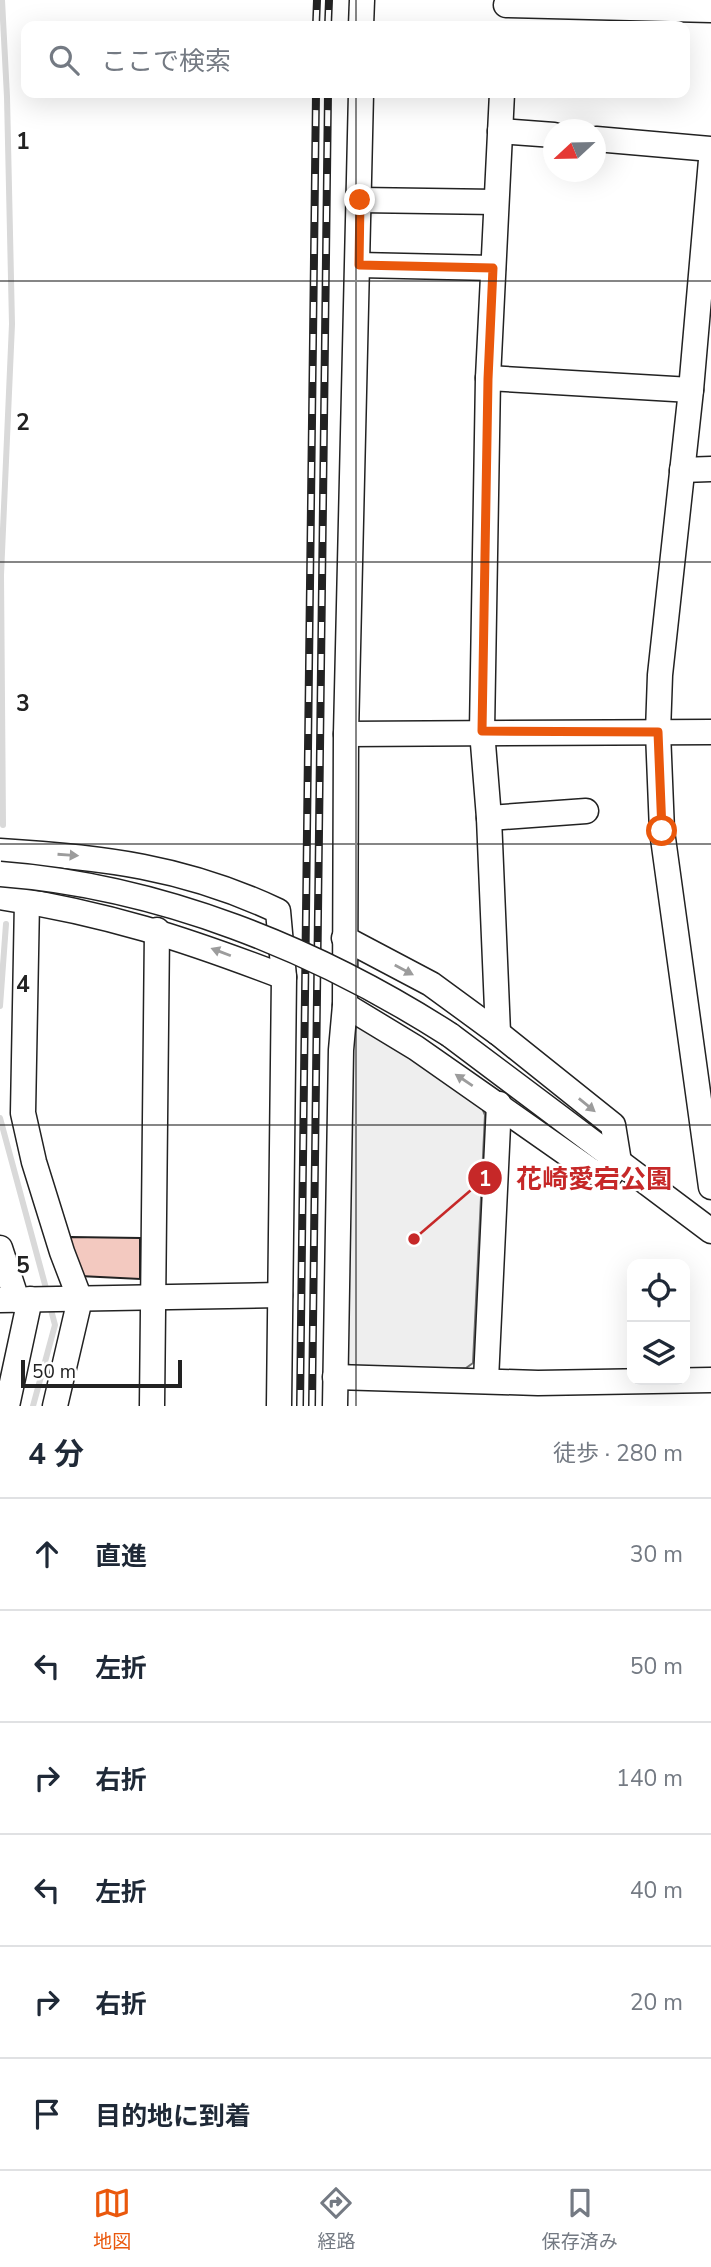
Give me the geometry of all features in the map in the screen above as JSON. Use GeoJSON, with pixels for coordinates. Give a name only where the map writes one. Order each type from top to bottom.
{"type":"FeatureCollection","features":[{"type":"Feature","properties":{"kind":"street"},"geometry":{"type":"LineString","coordinates":[[361,21],[362,0]]}},
{"type":"Feature","properties":{"kind":"street"},"geometry":{"type":"LineString","coordinates":[[506,11],[711,10]]}},
{"type":"Feature","properties":{"kind":"street"},"geometry":{"type":"LineString","coordinates":[[335,1406],[341,1050],[345,1005],[346,734],[361,98]]}},
{"type":"Feature","properties":{"kind":"street"},"geometry":{"type":"LineString","coordinates":[[498,1033],[489,818],[482,731],[488,379],[502,98]]}},
{"type":"Feature","properties":{"kind":"street"},"geometry":{"type":"LineString","coordinates":[[500,131],[543,134]]}},
{"type":"Feature","properties":{"kind":"street"},"geometry":{"type":"LineString","coordinates":[[606,140],[711,149]]}},
{"type":"Feature","properties":{"kind":"street"},"geometry":{"type":"LineString","coordinates":[[711,160],[691,390],[660,675],[658,732],[662,831],[701,1031],[711,1187]]}},
{"type":"Feature","properties":{"kind":"street"},"geometry":{"type":"LineString","coordinates":[[360,200],[496,202]]}},
{"type":"Feature","properties":{"kind":"street"},"geometry":{"type":"LineString","coordinates":[[359,265],[493,268]]}},
{"type":"Feature","properties":{"kind":"street"},"geometry":{"type":"LineString","coordinates":[[488,379],[691,390]]}},
{"type":"Feature","properties":{"kind":"street"},"geometry":{"type":"LineString","coordinates":[[682,470],[711,469]]}},
{"type":"Feature","properties":{"kind":"street"},"geometry":{"type":"LineString","coordinates":[[346,734],[482,731],[711,732]]}},
{"type":"Feature","properties":{"kind":"street"},"geometry":{"type":"LineString","coordinates":[[489,818],[586,811]]}},
{"type":"Feature","properties":{"kind":"street"},"geometry":{"type":"LineString","coordinates":[[0,850],[138,863],[238,892],[278,911],[284,977],[279,1406]]}},
{"type":"Feature","properties":{"kind":"street"},"geometry":{"type":"LineString","coordinates":[[0,874],[117,891],[209,918],[339,972],[450,1035],[711,1231]]}},
{"type":"Feature","properties":{"kind":"street"},"geometry":{"type":"LineString","coordinates":[[0,897],[94,913],[157,930],[284,977]]}},
{"type":"Feature","properties":{"kind":"street"},"geometry":{"type":"LineString","coordinates":[[27,901],[23,1113],[34,1163],[80,1299],[55,1406]]}},
{"type":"Feature","properties":{"kind":"street"},"geometry":{"type":"LineString","coordinates":[[152,1406],[157,930]]}},
{"type":"Feature","properties":{"kind":"street"},"geometry":{"type":"LineString","coordinates":[[344,938],[431,985],[498,1033],[613,1125],[619,1162],[611,1174],[593,1172],[416,1048],[345,1005]]}},
{"type":"Feature","properties":{"kind":"street"},"geometry":{"type":"LineString","coordinates":[[486,1380],[499,1104]]}},
{"type":"Feature","properties":{"kind":"street"},"geometry":{"type":"LineString","coordinates":[[0,1248],[16,1300],[7,1406]]}},
{"type":"Feature","properties":{"kind":"street"},"geometry":{"type":"LineString","coordinates":[[16,1300],[280,1295]]}},
{"type":"Feature","properties":{"kind":"street"},"geometry":{"type":"LineString","coordinates":[[335,1377],[486,1380],[538,1394],[711,1380]]}},
{"type":"Feature","properties":{"kind":"shaded area"},"geometry":{"type":"Polygon","coordinates":[[[363,1024],[480,1103],[485,1115],[473,1363],[466,1368],[353,1369],[347,1363],[349,1031],[363,1024]]]}},
{"type":"Feature","properties":{"kind":"building"},"geometry":{"type":"Polygon","coordinates":[[[70,1237],[140,1238],[140,1279],[80,1276],[70,1237]]]}},
{"type":"Feature","properties":{"kind":"waterway"},"geometry":{"type":"LineString","coordinates":[[2,0],[12,324],[1,575],[3,825]]}},
{"type":"Feature","properties":{"kind":"waterway"},"geometry":{"type":"LineString","coordinates":[[0,1006],[6,924]]}},
{"type":"Feature","properties":{"kind":"waterway"},"geometry":{"type":"LineString","coordinates":[[0,1118],[47,1292]]}},
{"type":"Feature","properties":{"kind":"waterway"},"geometry":{"type":"LineString","coordinates":[[33,1406],[55,1325],[50,1306]]}},
{"type":"Feature","properties":{"kind":"railway"},"geometry":{"type":"LineString","coordinates":[[316,21],[317,0]]}},
{"type":"Feature","properties":{"kind":"railway"},"geometry":{"type":"LineString","coordinates":[[328,21],[329,0]]}},
{"type":"Feature","properties":{"kind":"railway"},"geometry":{"type":"LineString","coordinates":[[300,1406],[316,98]]}},
{"type":"Feature","properties":{"kind":"railway"},"geometry":{"type":"LineString","coordinates":[[312,1406],[328,98]]}},
{"type":"Feature","properties":{"kind":"place","name":"花崎愛宕公園"},"geometry":{"type":"Point","coordinates":[414,1239]}},
{"type":"Feature","properties":{"kind":"route"},"geometry":{"type":"LineString","coordinates":[[360,200],[359,265],[493,268],[488,379],[482,731],[658,732],[662,831]]}}]}
